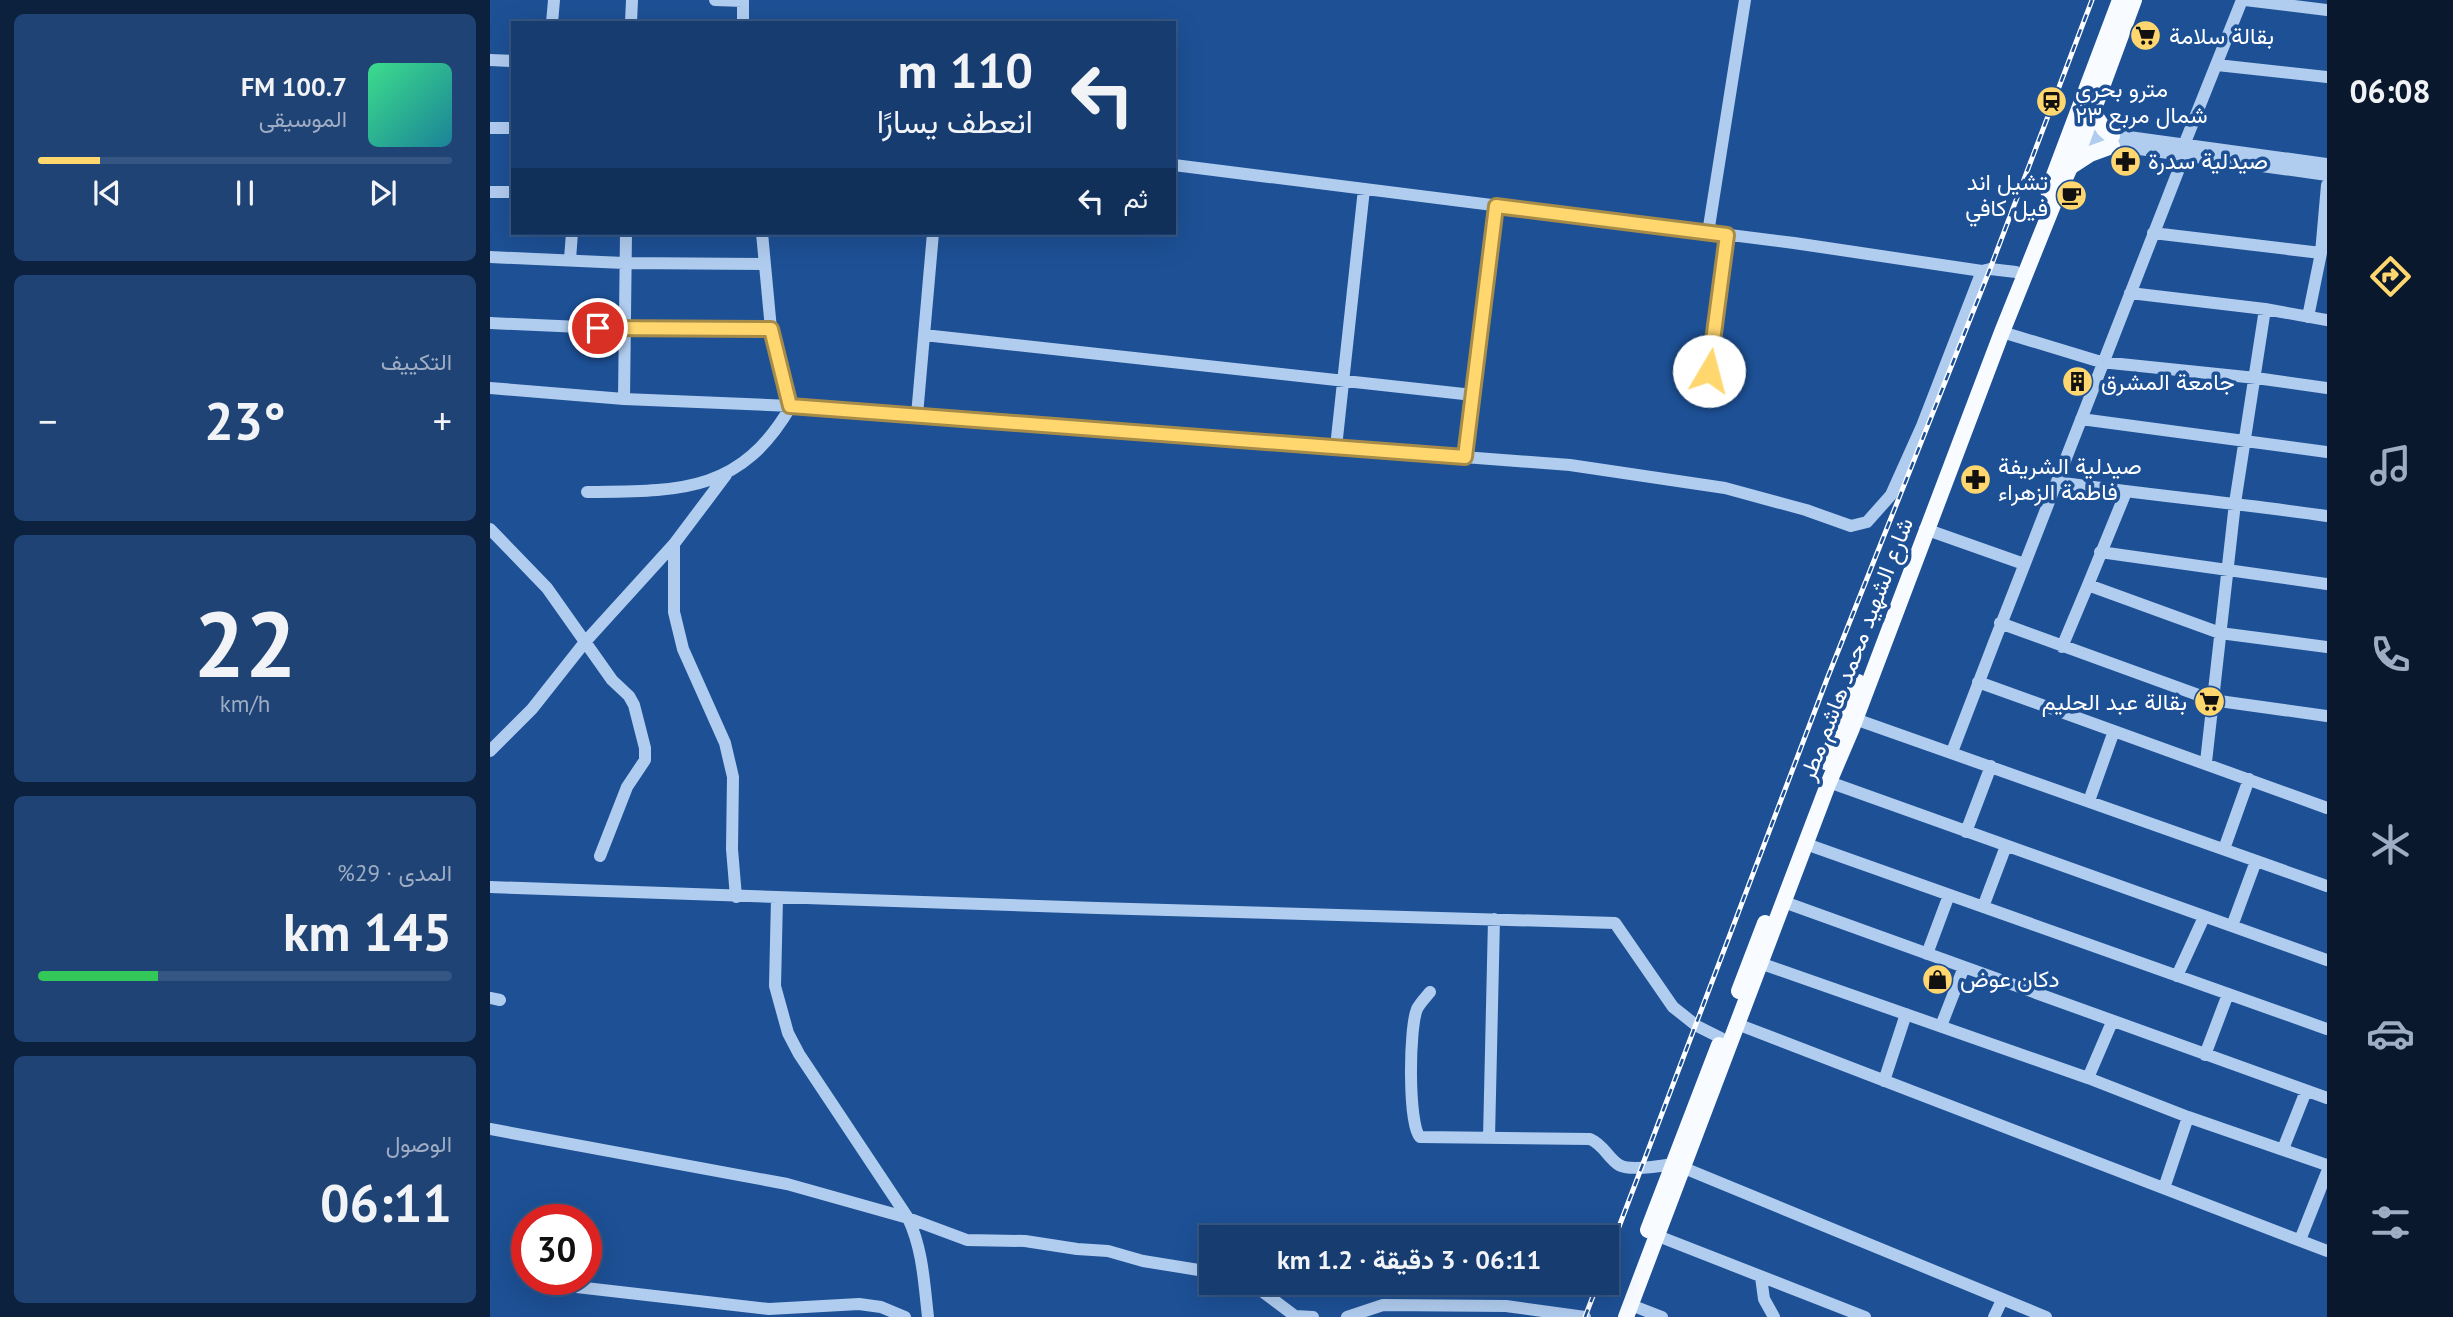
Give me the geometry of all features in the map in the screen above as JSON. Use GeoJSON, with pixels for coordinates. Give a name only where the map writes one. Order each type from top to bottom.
{"type":"FeatureCollection","features":[{"type":"Feature","properties":{"kind":"main road","name":"شارع الشهيد محمد هاشم مطر"},"geometry":{"type":"LineString","coordinates":[[1615,1317],[1737,1024],[1756,962],[1969,389],[2017,272],[2120,0]]}},
{"type":"Feature","properties":{"kind":"main road","name":"شارع الشهيد محمد هاشم مطر"},"geometry":{"type":"LineString","coordinates":[[1629,1311],[1658,1236],[1721,1038],[1784,902],[1856,719],[1925,529],[2002,331],[2084,136],[2134,0]]}},
{"type":"Feature","properties":{"kind":"main road"},"geometry":{"type":"LineString","coordinates":[[2070,167],[2112,141],[2093,113]]}},
{"type":"Feature","properties":{"kind":"street"},"geometry":{"type":"LineString","coordinates":[[552,21],[554,0]]}},
{"type":"Feature","properties":{"kind":"street"},"geometry":{"type":"LineString","coordinates":[[631,21],[632,0]]}},
{"type":"Feature","properties":{"kind":"street"},"geometry":{"type":"LineString","coordinates":[[715,0],[743,0],[743,21]]}},
{"type":"Feature","properties":{"kind":"street"},"geometry":{"type":"LineString","coordinates":[[1708,233],[1745,0]]}},
{"type":"Feature","properties":{"kind":"street"},"geometry":{"type":"LineString","coordinates":[[1952,752],[2243,0],[2327,10]]}},
{"type":"Feature","properties":{"kind":"street"},"geometry":{"type":"LineString","coordinates":[[490,60],[511,61]]}},
{"type":"Feature","properties":{"kind":"street"},"geometry":{"type":"LineString","coordinates":[[2217,65],[2327,77]]}},
{"type":"Feature","properties":{"kind":"street"},"geometry":{"type":"LineString","coordinates":[[490,128],[511,128]]}},
{"type":"Feature","properties":{"kind":"street"},"geometry":{"type":"LineString","coordinates":[[2084,136],[2327,175]]}},
{"type":"Feature","properties":{"kind":"street"},"geometry":{"type":"LineString","coordinates":[[2184,151],[2327,163]]}},
{"type":"Feature","properties":{"kind":"street"},"geometry":{"type":"LineString","coordinates":[[1176,165],[1727,235],[1982,271],[1990,269],[2017,272]]}},
{"type":"Feature","properties":{"kind":"street"},"geometry":{"type":"LineString","coordinates":[[2308,317],[2321,253],[2327,185]]}},
{"type":"Feature","properties":{"kind":"street"},"geometry":{"type":"LineString","coordinates":[[1336,447],[1364,189]]}},
{"type":"Feature","properties":{"kind":"street"},"geometry":{"type":"LineString","coordinates":[[490,192],[511,192]]}},
{"type":"Feature","properties":{"kind":"street"},"geometry":{"type":"LineString","coordinates":[[1465,457],[1496,206]]}},
{"type":"Feature","properties":{"kind":"street"},"geometry":{"type":"LineString","coordinates":[[2153,233],[2321,253]]}},
{"type":"Feature","properties":{"kind":"street"},"geometry":{"type":"LineString","coordinates":[[570,259],[572,235]]}},
{"type":"Feature","properties":{"kind":"street"},"geometry":{"type":"LineString","coordinates":[[624,399],[626,235]]}},
{"type":"Feature","properties":{"kind":"street"},"geometry":{"type":"LineString","coordinates":[[490,751],[532,709],[585,642],[674,544],[726,475],[758,450],[777,430],[790,406],[771,329],[762,235]]}},
{"type":"Feature","properties":{"kind":"street"},"geometry":{"type":"LineString","coordinates":[[917,415],[933,235]]}},
{"type":"Feature","properties":{"kind":"street"},"geometry":{"type":"LineString","coordinates":[[1709,371],[1727,235]]}},
{"type":"Feature","properties":{"kind":"street"},"geometry":{"type":"LineString","coordinates":[[490,257],[624,263],[764,264]]}},
{"type":"Feature","properties":{"kind":"street"},"geometry":{"type":"LineString","coordinates":[[490,388],[624,399],[917,415],[1570,466],[1725,488],[1806,510],[1851,526],[1867,522],[1891,495],[1967,314],[1982,271]]}},
{"type":"Feature","properties":{"kind":"street"},"geometry":{"type":"LineString","coordinates":[[2130,293],[2265,309],[2327,320]]}},
{"type":"Feature","properties":{"kind":"street"},"geometry":{"type":"LineString","coordinates":[[2206,762],[2235,503],[2265,309]]}},
{"type":"Feature","properties":{"kind":"street"},"geometry":{"type":"LineString","coordinates":[[490,323],[625,329],[771,329]]}},
{"type":"Feature","properties":{"kind":"street"},"geometry":{"type":"LineString","coordinates":[[2002,331],[2101,362],[2327,388]]}},
{"type":"Feature","properties":{"kind":"street"},"geometry":{"type":"LineString","coordinates":[[924,335],[1473,395]]}},
{"type":"Feature","properties":{"kind":"street"},"geometry":{"type":"LineString","coordinates":[[2081,419],[2327,452]]}},
{"type":"Feature","properties":{"kind":"street"},"geometry":{"type":"LineString","coordinates":[[587,492],[675,489],[696,486],[726,475]]}},
{"type":"Feature","properties":{"kind":"street"},"geometry":{"type":"LineString","coordinates":[[2057,482],[2327,516]]}},
{"type":"Feature","properties":{"kind":"street"},"geometry":{"type":"LineString","coordinates":[[2063,647],[2126,492]]}},
{"type":"Feature","properties":{"kind":"street"},"geometry":{"type":"LineString","coordinates":[[490,529],[547,588],[612,680],[632,699],[646,752],[643,764],[627,787],[600,856]]}},
{"type":"Feature","properties":{"kind":"street"},"geometry":{"type":"LineString","coordinates":[[1925,529],[2024,564]]}},
{"type":"Feature","properties":{"kind":"street"},"geometry":{"type":"LineString","coordinates":[[674,544],[674,612],[683,649],[725,743],[733,777],[732,849],[736,897]]}},
{"type":"Feature","properties":{"kind":"street"},"geometry":{"type":"LineString","coordinates":[[2100,552],[2327,584]]}},
{"type":"Feature","properties":{"kind":"street"},"geometry":{"type":"LineString","coordinates":[[2088,585],[2220,633],[2327,647]]}},
{"type":"Feature","properties":{"kind":"street"},"geometry":{"type":"LineString","coordinates":[[2000,623],[2213,700],[2327,716]]}},
{"type":"Feature","properties":{"kind":"street"},"geometry":{"type":"LineString","coordinates":[[1978,682],[2206,762],[2327,808]]}},
{"type":"Feature","properties":{"kind":"street"},"geometry":{"type":"LineString","coordinates":[[1856,719],[2327,886]]}},
{"type":"Feature","properties":{"kind":"street"},"geometry":{"type":"LineString","coordinates":[[2089,801],[2114,731]]}},
{"type":"Feature","properties":{"kind":"street"},"geometry":{"type":"LineString","coordinates":[[1966,832],[1991,766]]}},
{"type":"Feature","properties":{"kind":"street"},"geometry":{"type":"LineString","coordinates":[[2224,849],[2249,779]]}},
{"type":"Feature","properties":{"kind":"street"},"geometry":{"type":"LineString","coordinates":[[1829,782],[2327,960]]}},
{"type":"Feature","properties":{"kind":"street"},"geometry":{"type":"LineString","coordinates":[[1806,844],[2327,1028]]}},
{"type":"Feature","properties":{"kind":"street"},"geometry":{"type":"LineString","coordinates":[[1983,907],[2006,846]]}},
{"type":"Feature","properties":{"kind":"street"},"geometry":{"type":"LineString","coordinates":[[2232,926],[2256,861]]}},
{"type":"Feature","properties":{"kind":"street"},"geometry":{"type":"LineString","coordinates":[[490,887],[736,897],[1615,923],[1673,1007],[1697,1026],[1721,1038]]}},
{"type":"Feature","properties":{"kind":"street"},"geometry":{"type":"LineString","coordinates":[[1927,954],[1949,895]]}},
{"type":"Feature","properties":{"kind":"street"},"geometry":{"type":"LineString","coordinates":[[778,898],[775,986],[788,1033],[799,1054],[908,1218],[921,1255],[928,1317]]}},
{"type":"Feature","properties":{"kind":"street"},"geometry":{"type":"LineString","coordinates":[[1784,902],[2327,1098]]}},
{"type":"Feature","properties":{"kind":"street"},"geometry":{"type":"LineString","coordinates":[[2177,976],[2204,917]]}},
{"type":"Feature","properties":{"kind":"street"},"geometry":{"type":"LineString","coordinates":[[1489,1138],[1494,919]]}},
{"type":"Feature","properties":{"kind":"street"},"geometry":{"type":"LineString","coordinates":[[1756,962],[2327,1165]]}},
{"type":"Feature","properties":{"kind":"street"},"geometry":{"type":"LineString","coordinates":[[1941,1026],[1964,967]]}},
{"type":"Feature","properties":{"kind":"street"},"geometry":{"type":"LineString","coordinates":[[1430,992],[1418,1008],[1409,1061],[1413,1078],[1415,1129],[1420,1137],[1590,1139],[1600,1143],[1619,1165],[1630,1168],[1679,1166],[2046,1317]]}},
{"type":"Feature","properties":{"kind":"street"},"geometry":{"type":"LineString","coordinates":[[2205,1055],[2228,994]]}},
{"type":"Feature","properties":{"kind":"street"},"geometry":{"type":"LineString","coordinates":[[1884,1081],[1906,1014]]}},
{"type":"Feature","properties":{"kind":"street"},"geometry":{"type":"LineString","coordinates":[[2088,1078],[2112,1022]]}},
{"type":"Feature","properties":{"kind":"street"},"geometry":{"type":"LineString","coordinates":[[1737,1024],[2327,1251]]}},
{"type":"Feature","properties":{"kind":"street"},"geometry":{"type":"LineString","coordinates":[[2283,1149],[2306,1091]]}},
{"type":"Feature","properties":{"kind":"street"},"geometry":{"type":"LineString","coordinates":[[2164,1188],[2188,1117]]}},
{"type":"Feature","properties":{"kind":"street"},"geometry":{"type":"LineString","coordinates":[[490,1129],[787,1184],[908,1218],[967,1240],[1025,1241],[1077,1250],[1108,1251],[1143,1261],[1199,1270]]}},
{"type":"Feature","properties":{"kind":"street"},"geometry":{"type":"LineString","coordinates":[[2300,1240],[2327,1172]]}},
{"type":"Feature","properties":{"kind":"street"},"geometry":{"type":"LineString","coordinates":[[1658,1236],[1865,1317]]}},
{"type":"Feature","properties":{"kind":"street"},"geometry":{"type":"LineString","coordinates":[[1761,1276],[1764,1299],[1774,1317]]}},
{"type":"Feature","properties":{"kind":"street"},"geometry":{"type":"LineString","coordinates":[[602,1290],[769,1309],[859,1304],[881,1307],[905,1317]]}},
{"type":"Feature","properties":{"kind":"street"},"geometry":{"type":"LineString","coordinates":[[1264,1295],[1283,1313],[1313,1317]]}},
{"type":"Feature","properties":{"kind":"street"},"geometry":{"type":"LineString","coordinates":[[1994,1317],[2002,1300]]}},
{"type":"Feature","properties":{"kind":"street"},"geometry":{"type":"LineString","coordinates":[[1347,1317],[1383,1305],[1506,1306],[1585,1317]]}},
{"type":"Feature","properties":{"kind":"street"},"geometry":{"type":"LineString","coordinates":[[1629,1311],[1662,1317]]}},
{"type":"Feature","properties":{"kind":"railway"},"geometry":{"type":"LineString","coordinates":[[1619,1227],[1827,679],[1990,269],[2092,0]]}},
{"type":"Feature","properties":{"kind":"railway"},"geometry":{"type":"LineString","coordinates":[[1585,1317],[1593,1295]]}},
{"type":"Feature","properties":{"kind":"place","name":"بقالة سلامة"},"geometry":{"type":"Point","coordinates":[2146,36]}},
{"type":"Feature","properties":{"kind":"place","name":"مترو بحري شمال مربع ٢٣"},"geometry":{"type":"Point","coordinates":[2052,102]}},
{"type":"Feature","properties":{"kind":"place","name":"صيدلية سدرة"},"geometry":{"type":"Point","coordinates":[2125,161]}},
{"type":"Feature","properties":{"kind":"place","name":"تشيل اند فيل كافي"},"geometry":{"type":"Point","coordinates":[2071,195]}},
{"type":"Feature","properties":{"kind":"place","name":"جامعة المشرق"},"geometry":{"type":"Point","coordinates":[2078,382]}},
{"type":"Feature","properties":{"kind":"place","name":"صيدلية الشريفة فاطمة الزهراء"},"geometry":{"type":"Point","coordinates":[1975,479]}},
{"type":"Feature","properties":{"kind":"place","name":"بقالة عبد الحليم"},"geometry":{"type":"Point","coordinates":[2210,702]}},
{"type":"Feature","properties":{"kind":"place","name":"دكان عوض"},"geometry":{"type":"Point","coordinates":[1937,979]}},
{"type":"Feature","properties":{"kind":"route"},"geometry":{"type":"LineString","coordinates":[[598,328],[771,329],[790,406],[1465,457],[1496,206],[1727,235],[1709,371]]}}]}
